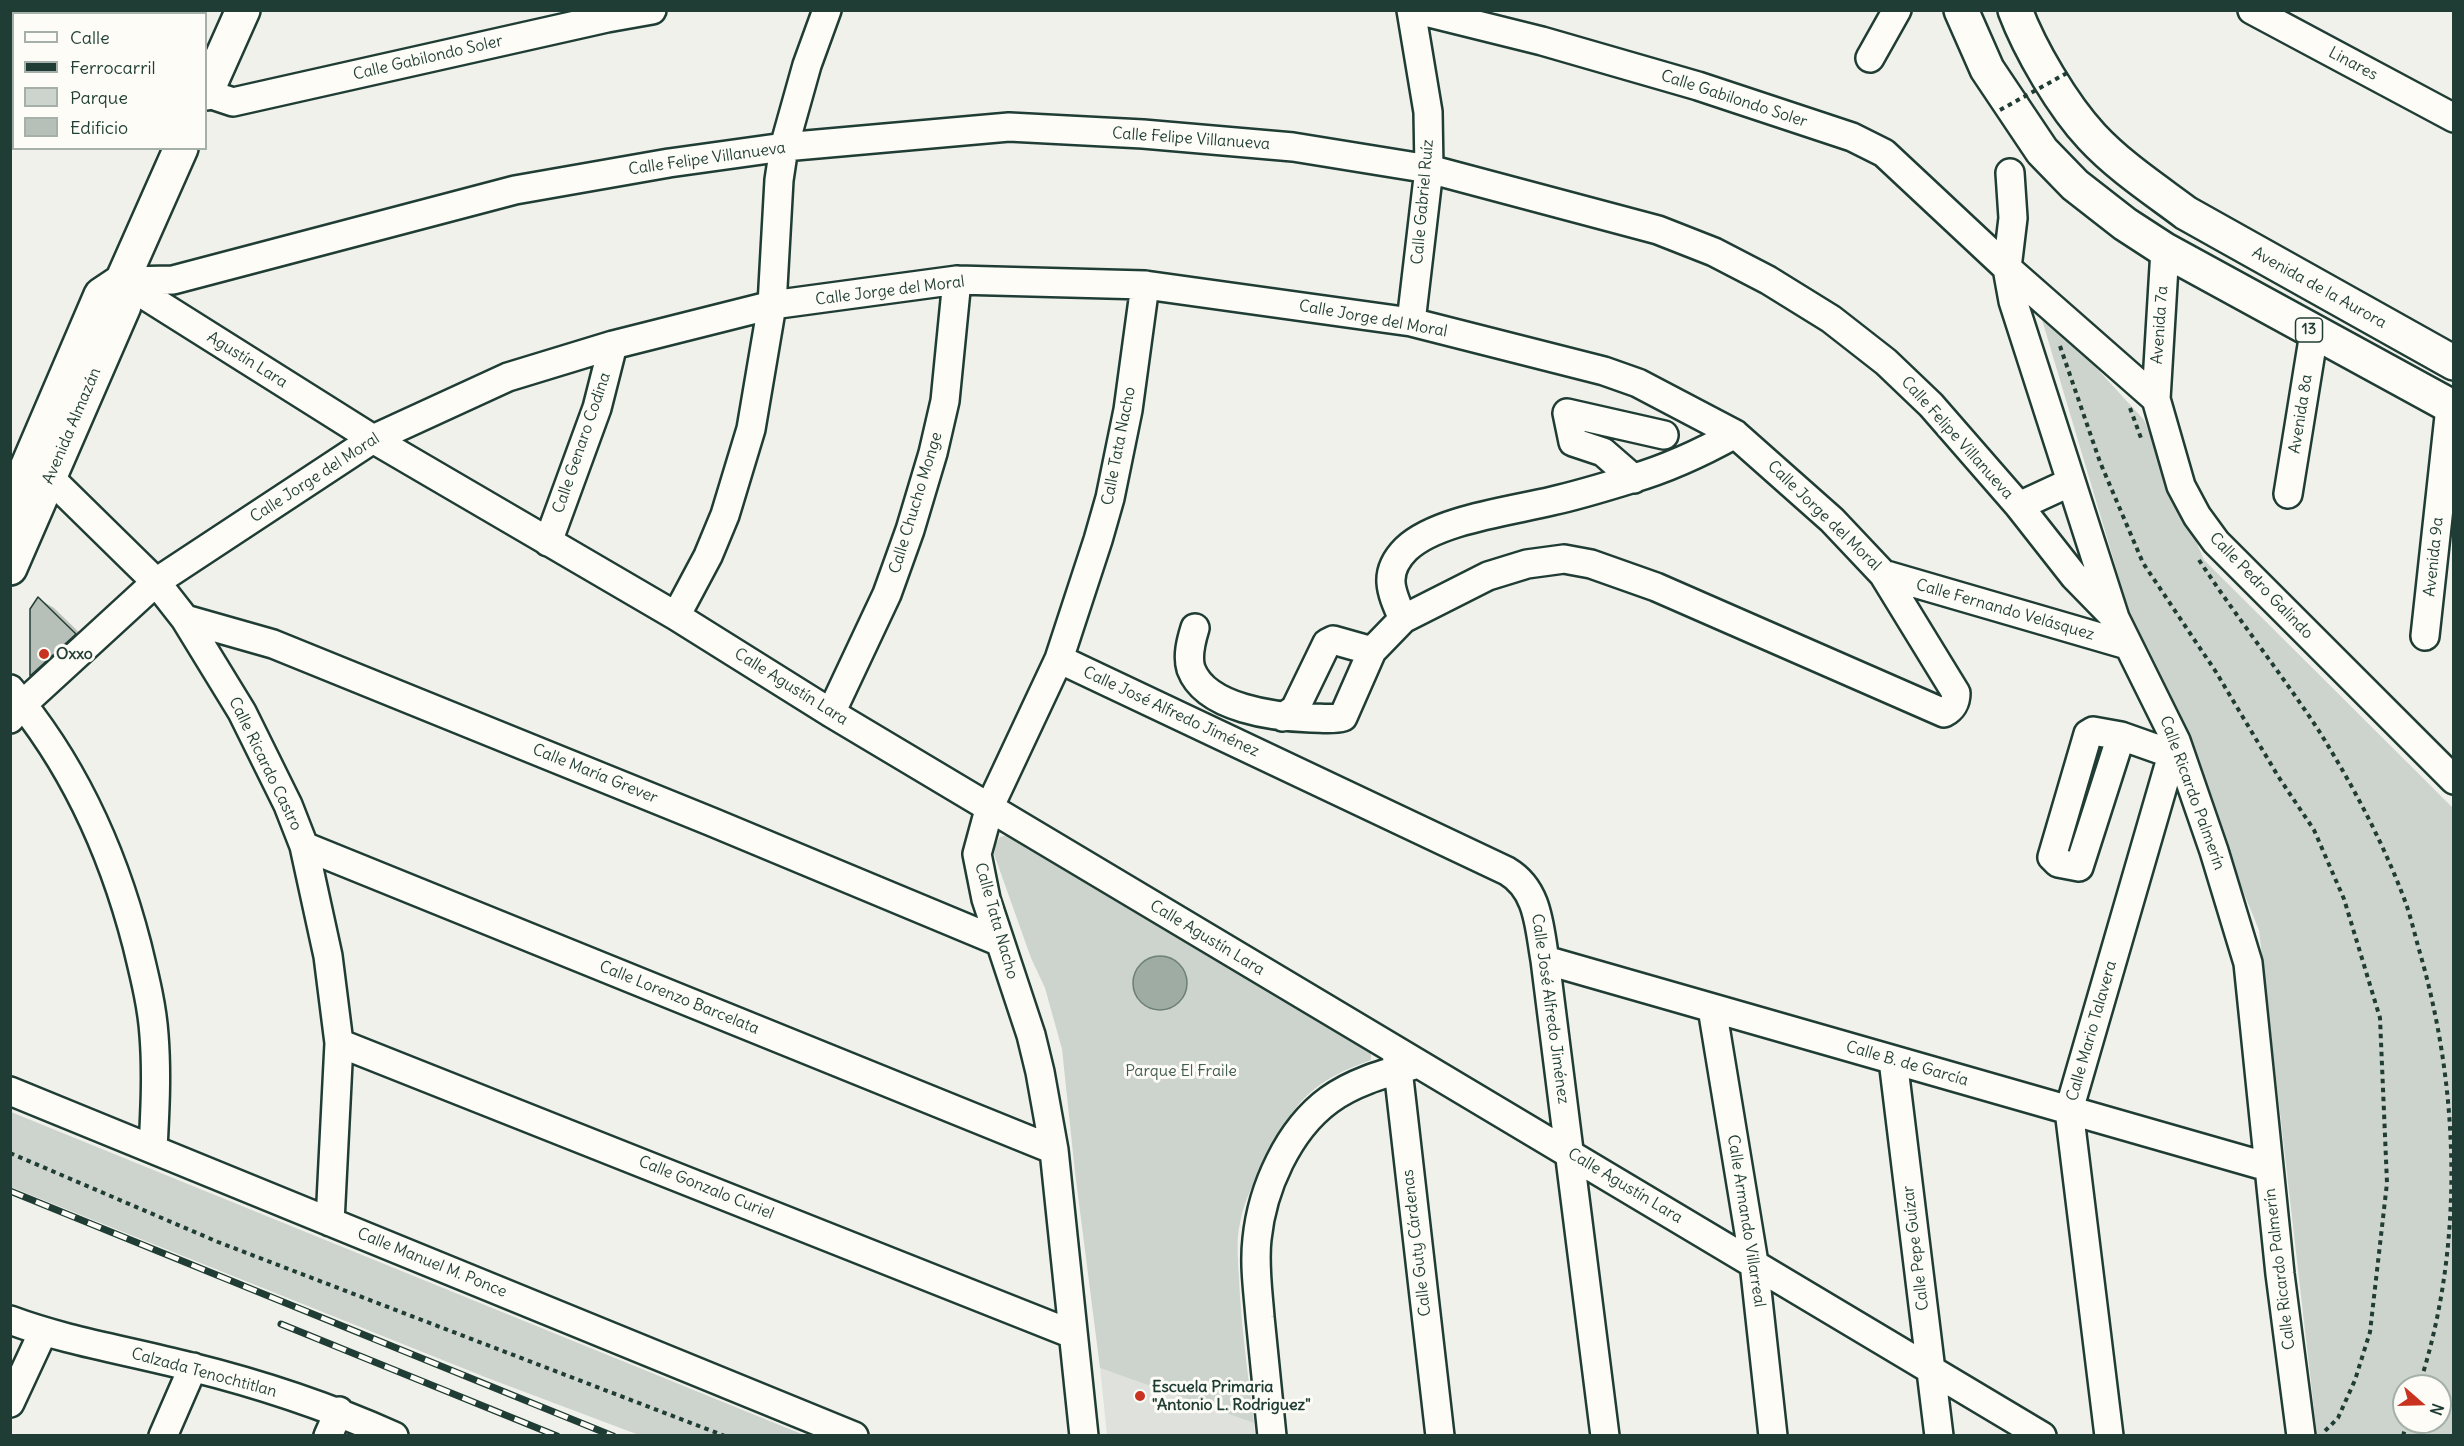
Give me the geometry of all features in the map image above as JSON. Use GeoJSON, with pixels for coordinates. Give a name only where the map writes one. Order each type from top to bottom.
{"type":"FeatureCollection","features":[{"type":"Feature","properties":{"kind":"main road"},"geometry":{"type":"LineString","coordinates":[[207,88],[214,54],[243,10]]}},
{"type":"Feature","properties":{"kind":"main road","name":"13"},"geometry":{"type":"LineString","coordinates":[[1961,10],[1987,69],[2042,151],[2075,185],[2125,224],[2165,250],[2452,407]]}},
{"type":"Feature","properties":{"kind":"main road","name":"Avenida de la Aurora"},"geometry":{"type":"LineString","coordinates":[[2015,10],[2043,67],[2091,136],[2139,178],[2186,213],[2454,363]]}},
{"type":"Feature","properties":{"kind":"main road","name":"Avenida Almazán"},"geometry":{"type":"LineString","coordinates":[[10,568],[124,306],[122,281],[180,150]]}},
{"type":"Feature","properties":{"kind":"main road","name":"Avenida Almazán"},"geometry":{"type":"LineString","coordinates":[[10,507],[101,295],[122,281]]}},
{"type":"Feature","properties":{"kind":"street","name":"Calle Gabilondo Soler"},"geometry":{"type":"LineString","coordinates":[[207,93],[232,102],[607,18],[652,10]]}},
{"type":"Feature","properties":{"kind":"street"},"geometry":{"type":"LineString","coordinates":[[676,616],[708,556],[725,515],[751,429],[772,306],[779,180],[784,147],[807,65],[827,10]]}},
{"type":"Feature","properties":{"kind":"street","name":"Calle Gabriel Ruíz"},"geometry":{"type":"LineString","coordinates":[[1411,10],[1428,112],[1429,169],[1411,322]]}},
{"type":"Feature","properties":{"kind":"street","name":"Calle Gabilondo Soler"},"geometry":{"type":"LineString","coordinates":[[1417,10],[1542,40],[1698,86],[1866,143],[1893,160],[2007,268]]}},
{"type":"Feature","properties":{"kind":"street"},"geometry":{"type":"LineString","coordinates":[[1870,58],[1897,10]]}},
{"type":"Feature","properties":{"kind":"street","name":"Linares"},"geometry":{"type":"LineString","coordinates":[[2252,10],[2454,118]]}},
{"type":"Feature","properties":{"kind":"street","name":"Calle Felipe Villanueva"},"geometry":{"type":"LineString","coordinates":[[122,281],[173,280],[515,189],[669,163],[784,147],[1009,127],[1143,134],[1293,147],[1429,169],[1658,230],[1714,252],[1768,280],[1831,319],[1886,362],[1931,405],[2019,506],[2080,583],[2115,618]]}},
{"type":"Feature","properties":{"kind":"street","name":"Calle Ricardo Palmerín"},"geometry":{"type":"LineString","coordinates":[[2010,173],[2013,218],[2007,268],[2013,302],[2115,618],[2174,747],[2214,851],[2248,963],[2268,1167],[2301,1436]]}},
{"type":"Feature","properties":{"kind":"street","name":"Avenida 7a"},"geometry":{"type":"LineString","coordinates":[[2156,399],[2165,250]]}},
{"type":"Feature","properties":{"kind":"street"},"geometry":{"type":"LineString","coordinates":[[2007,268],[2156,399]]}},
{"type":"Feature","properties":{"kind":"street","name":"Calle Jorge del Moral"},"geometry":{"type":"LineString","coordinates":[[14,705],[156,582],[374,438],[508,377],[613,345],[772,306],[957,280],[1144,285],[1411,322],[1604,371],[1638,383],[1736,434],[1832,520],[1883,574],[1956,693],[1955,702],[1944,713],[1656,587],[1591,564],[1564,559],[1549,559],[1504,570],[1403,619]]}},
{"type":"Feature","properties":{"kind":"street","name":"Calle Chucho Monge"},"geometry":{"type":"LineString","coordinates":[[831,713],[887,594],[933,453],[945,400],[957,280]]}},
{"type":"Feature","properties":{"kind":"street","name":"Agustín Lara"},"geometry":{"type":"LineString","coordinates":[[122,281],[374,438]]}},
{"type":"Feature","properties":{"kind":"street","name":"Calle Tata Nacho"},"geometry":{"type":"LineString","coordinates":[[1084,1436],[1054,1150],[1031,1035],[986,899],[977,854],[990,806],[1059,659],[1110,498],[1128,411],[1144,285]]}},
{"type":"Feature","properties":{"kind":"street","name":"Avenida 8a"},"geometry":{"type":"LineString","coordinates":[[2288,494],[2314,333]]}},
{"type":"Feature","properties":{"kind":"street","name":"Calle Genaro Codina"},"geometry":{"type":"LineString","coordinates":[[548,542],[597,408],[613,345]]}},
{"type":"Feature","properties":{"kind":"street","name":"Calle Pedro Galindo"},"geometry":{"type":"LineString","coordinates":[[2156,399],[2181,486],[2197,516],[2216,542],[2454,780]]}},
{"type":"Feature","properties":{"kind":"street","name":"Avenida 9a"},"geometry":{"type":"LineString","coordinates":[[2425,636],[2452,407]]}},
{"type":"Feature","properties":{"kind":"street"},"geometry":{"type":"LineString","coordinates":[[1634,479],[1603,452],[1574,442],[1566,413],[1664,435]]}},
{"type":"Feature","properties":{"kind":"street"},"geometry":{"type":"LineString","coordinates":[[1195,628],[1191,641],[1191,668],[1204,686],[1217,696],[1249,710],[1282,717],[1343,717],[1372,651],[1403,619],[1392,594],[1390,579],[1395,564],[1405,550],[1420,537],[1450,525],[1554,501],[1634,479],[1688,460],[1736,434]]}},
{"type":"Feature","properties":{"kind":"street","name":"Calle Agustín Lara"},"geometry":{"type":"LineString","coordinates":[[374,438],[676,616],[831,713],[990,806],[1403,1062],[1571,1154],[2042,1436]]}},
{"type":"Feature","properties":{"kind":"street","name":"Calle Ricardo Castro"},"geometry":{"type":"LineString","coordinates":[[50,477],[156,582],[184,619],[242,712],[288,805],[304,846],[328,956],[339,1043],[330,1222]]}},
{"type":"Feature","properties":{"kind":"street"},"geometry":{"type":"LineString","coordinates":[[2019,506],[2071,482]]}},
{"type":"Feature","properties":{"kind":"street","name":"Calle Fernando Velásquez"},"geometry":{"type":"LineString","coordinates":[[1883,574],[2127,645]]}},
{"type":"Feature","properties":{"kind":"street","name":"Calle María Grever"},"geometry":{"type":"LineString","coordinates":[[184,619],[248,635],[273,644],[1000,942]]}},
{"type":"Feature","properties":{"kind":"street"},"geometry":{"type":"LineString","coordinates":[[1282,717],[1295,709],[1327,643],[1333,640],[1372,651]]}},
{"type":"Feature","properties":{"kind":"street","name":"Calle José Alfredo Jiménez"},"geometry":{"type":"LineString","coordinates":[[1059,659],[1518,877],[1529,891],[1536,907],[1545,960],[1605,1436]]}},
{"type":"Feature","properties":{"kind":"street"},"geometry":{"type":"LineString","coordinates":[[14,705],[82,796],[99,829],[123,893],[144,973],[154,1033],[156,1091],[153,1149]]}},
{"type":"Feature","properties":{"kind":"street"},"geometry":{"type":"LineString","coordinates":[[2121,736],[2174,747]]}},
{"type":"Feature","properties":{"kind":"street","name":"Calle Mario Talavera"},"geometry":{"type":"LineString","coordinates":[[2109,1436],[2069,1110],[2174,747]]}},
{"type":"Feature","properties":{"kind":"street","name":"Calle Lorenzo Barcelata"},"geometry":{"type":"LineString","coordinates":[[304,846],[1054,1150]]}},
{"type":"Feature","properties":{"kind":"street","name":"Calle B. de García"},"geometry":{"type":"LineString","coordinates":[[1545,960],[2268,1167]]}},
{"type":"Feature","properties":{"kind":"street","name":"Calle Armando Villarreal"},"geometry":{"type":"LineString","coordinates":[[1712,1008],[1754,1263],[1773,1436]]}},
{"type":"Feature","properties":{"kind":"street","name":"Calle Gonzalo Curiel"},"geometry":{"type":"LineString","coordinates":[[339,1043],[1072,1334]]}},
{"type":"Feature","properties":{"kind":"street","name":"Calle Pepe Guízar"},"geometry":{"type":"LineString","coordinates":[[1893,1060],[1939,1436]]}},
{"type":"Feature","properties":{"kind":"street"},"geometry":{"type":"LineString","coordinates":[[1272,1436],[1255,1264],[1260,1218],[1269,1189],[1281,1160],[1312,1114],[1347,1089],[1403,1062]]}},
{"type":"Feature","properties":{"kind":"street","name":"Calle Guty Cárdenas"},"geometry":{"type":"LineString","coordinates":[[1403,1062],[1440,1436]]}},
{"type":"Feature","properties":{"kind":"street","name":"Calle Manuel M. Ponce"},"geometry":{"type":"LineString","coordinates":[[10,1091],[854,1436]]}},
{"type":"Feature","properties":{"kind":"street","name":"Calzada Tenochtitlan"},"geometry":{"type":"LineString","coordinates":[[10,1320],[43,1332],[193,1367],[333,1424],[394,1436]]}},
{"type":"Feature","properties":{"kind":"street"},"geometry":{"type":"LineString","coordinates":[[10,1403],[43,1332]]}},
{"type":"Feature","properties":{"kind":"street"},"geometry":{"type":"LineString","coordinates":[[163,1436],[193,1367]]}},
{"type":"Feature","properties":{"kind":"path"},"geometry":{"type":"LineString","coordinates":[[2000,111],[2067,73]]}},
{"type":"Feature","properties":{"kind":"path"},"geometry":{"type":"LineString","coordinates":[[2060,344],[2100,462],[2143,563],[2216,672],[2278,776],[2314,830],[2344,899],[2380,1018],[2387,1183],[2370,1332],[2355,1380],[2338,1418],[2321,1436]]}},
{"type":"Feature","properties":{"kind":"path"},"geometry":{"type":"LineString","coordinates":[[2128,403],[2144,444]]}},
{"type":"Feature","properties":{"kind":"path"},"geometry":{"type":"LineString","coordinates":[[2195,554],[2319,732],[2367,817],[2405,902],[2434,1004],[2447,1085],[2452,1188],[2446,1279],[2423,1374]]}},
{"type":"Feature","properties":{"kind":"path"},"geometry":{"type":"LineString","coordinates":[[10,1153],[218,1242],[725,1436]]}},
{"type":"Feature","properties":{"kind":"shaded area"},"geometry":{"type":"Polygon","coordinates":[[[1160,956],[1170,958],[1179,964],[1185,973],[1187,983],[1185,993],[1179,1002],[1170,1008],[1160,1010],[1150,1008],[1141,1002],[1135,993],[1133,983],[1135,973],[1141,964],[1150,958],[1160,956]]]}},
{"type":"Feature","properties":{"kind":"shaded area","name":"Escuela Primaria \"Antonio L. Rodriguez\""},"geometry":{"type":"Polygon","coordinates":[[[1100,1368],[1254,1423],[1255,1435],[1107,1435],[1100,1368]]]}},
{"type":"Feature","properties":{"kind":"green space"},"geometry":{"type":"Polygon","coordinates":[[[2037,303],[2144,420],[2204,560],[2453,808],[2453,1435],[2317,1435],[2259,930],[2131,618],[2037,303]]]}},
{"type":"Feature","properties":{"kind":"green space","name":"Parque El Fraile"},"geometry":{"type":"Polygon","coordinates":[[[1008,835],[1371,1052],[1371,1060],[1334,1076],[1320,1085],[1297,1106],[1255,1180],[1242,1214],[1238,1243],[1240,1296],[1254,1423],[1100,1368],[1062,1049],[1045,988],[1031,958],[994,854],[1000,837],[1008,835]]]}},
{"type":"Feature","properties":{"kind":"green space"},"geometry":{"type":"Polygon","coordinates":[[[10,1112],[804,1435],[639,1435],[485,1377],[11,1187],[10,1112]]]}},
{"type":"Feature","properties":{"kind":"building","name":"Oxxo"},"geometry":{"type":"Polygon","coordinates":[[[38,597],[76,634],[30,676],[30,609],[38,597]]]}},
{"type":"Feature","properties":{"kind":"railway"},"geometry":{"type":"LineString","coordinates":[[10,1191],[613,1436]]}},
{"type":"Feature","properties":{"kind":"railway"},"geometry":{"type":"LineString","coordinates":[[281,1324],[557,1436]]}},
{"type":"Feature","properties":{"kind":"place","name":"Oxxo"},"geometry":{"type":"Point","coordinates":[44,654]}},
{"type":"Feature","properties":{"kind":"place","name":"Escuela Primaria \"Antonio L. Rodriguez\""},"geometry":{"type":"Point","coordinates":[1140,1396]}}]}
